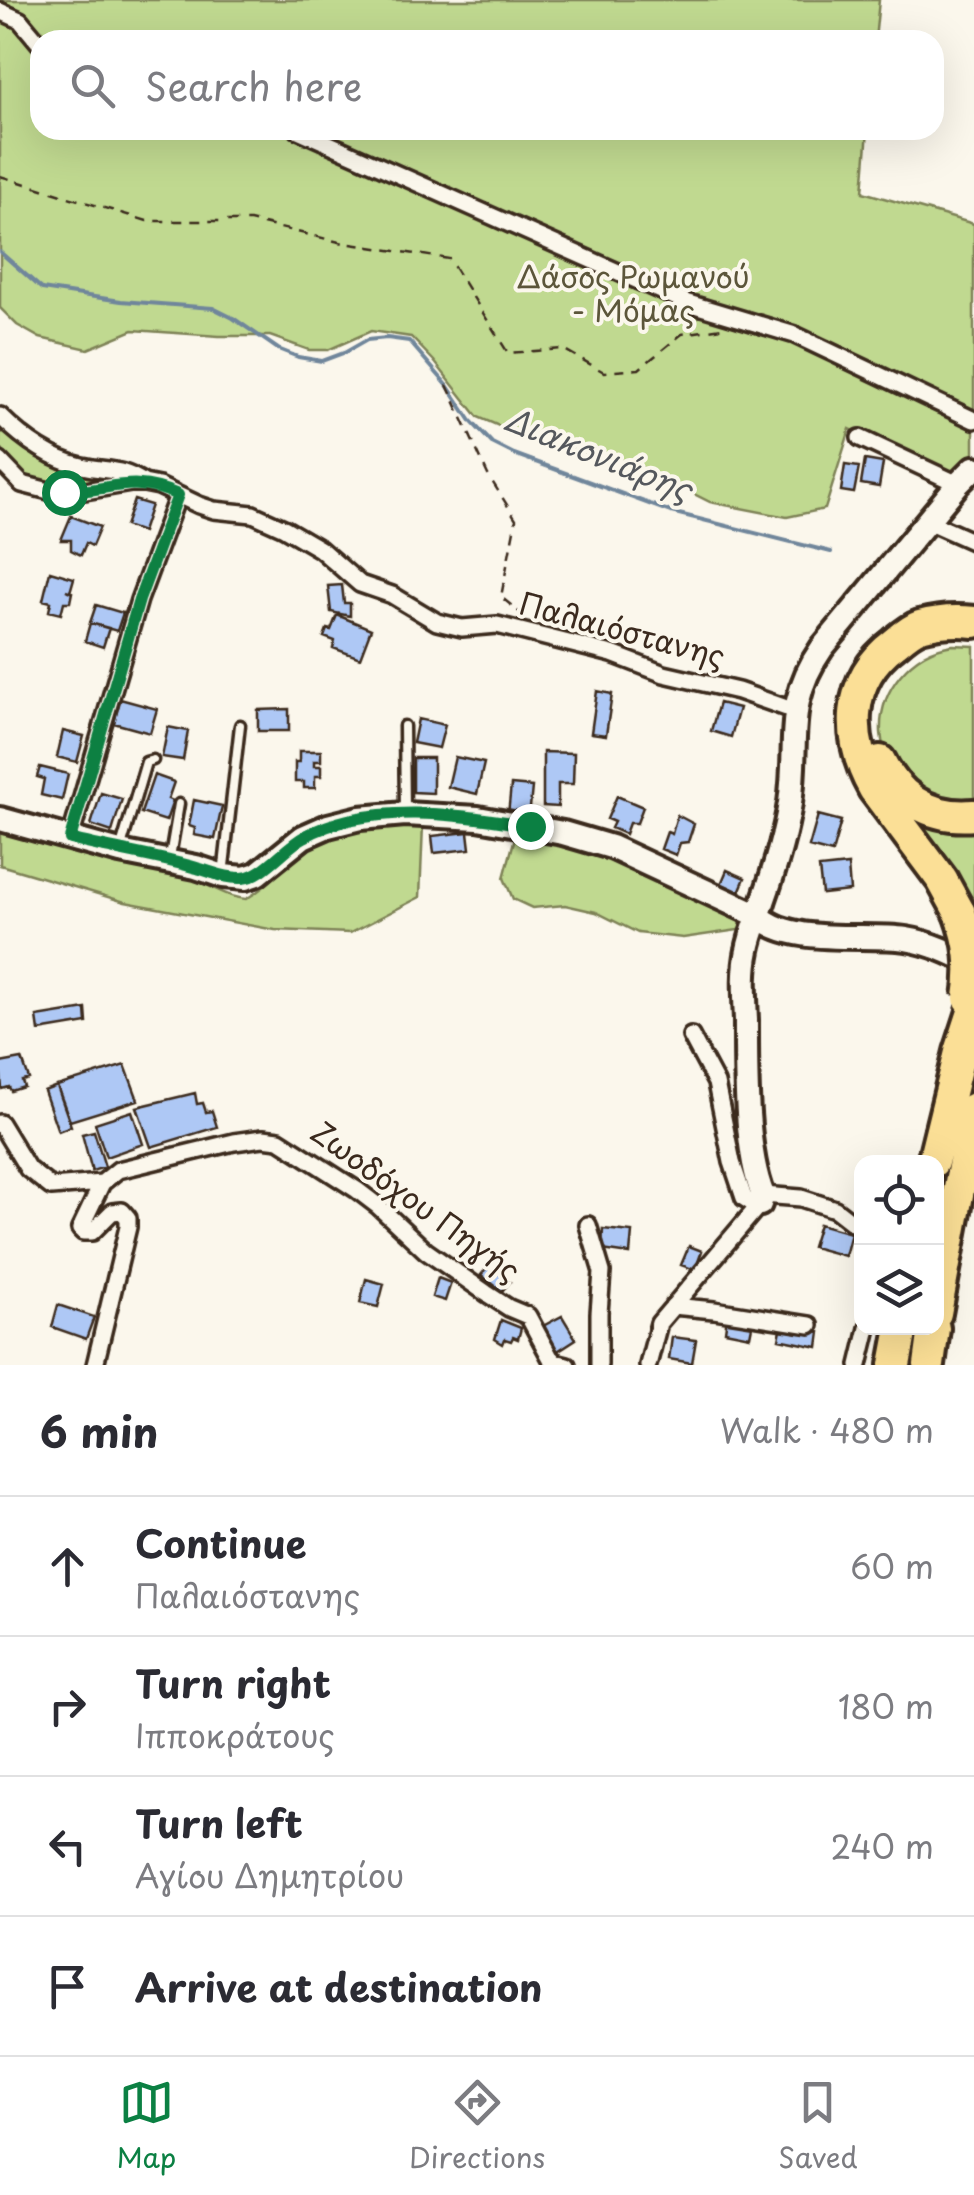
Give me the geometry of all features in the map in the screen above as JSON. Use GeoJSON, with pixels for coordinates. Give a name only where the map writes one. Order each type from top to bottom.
{"type":"FeatureCollection","features":[{"type":"Feature","properties":{"kind":"highway"},"geometry":{"type":"LineString","coordinates":[[935,1155],[972,1004],[972,955],[960,913],[942,880],[865,774],[855,743],[854,718],[862,682],[886,650],[916,626],[954,620],[974,622]]}},
{"type":"Feature","properties":{"kind":"highway"},"geometry":{"type":"LineString","coordinates":[[974,639],[933,641],[907,656],[886,680],[872,720],[874,747],[900,791],[913,802],[947,816],[974,814]]}},
{"type":"Feature","properties":{"kind":"highway"},"geometry":{"type":"LineString","coordinates":[[944,1267],[974,1108]]}},
{"type":"Feature","properties":{"kind":"highway"},"geometry":{"type":"LineString","coordinates":[[956,1197],[974,1145]]}},
{"type":"Feature","properties":{"kind":"highway"},"geometry":{"type":"LineString","coordinates":[[896,1365],[901,1335]]}},
{"type":"Feature","properties":{"kind":"highway"},"geometry":{"type":"LineString","coordinates":[[928,1365],[933,1335]]}},
{"type":"Feature","properties":{"kind":"main road"},"geometry":{"type":"LineString","coordinates":[[760,1202],[752,1146],[747,953],[785,831],[794,711],[804,677],[822,648],[966,476]]}},
{"type":"Feature","properties":{"kind":"main road"},"geometry":{"type":"LineString","coordinates":[[0,820],[223,876],[251,877],[303,837],[360,818],[406,814],[492,819],[586,839],[635,858],[759,916],[768,924],[806,934],[883,936],[923,942],[974,964]]}},
{"type":"Feature","properties":{"kind":"street"},"geometry":{"type":"LineString","coordinates":[[0,11],[20,20],[30,32]]}},
{"type":"Feature","properties":{"kind":"street"},"geometry":{"type":"LineString","coordinates":[[321,140],[688,302],[795,335],[974,420]]}},
{"type":"Feature","properties":{"kind":"street"},"geometry":{"type":"LineString","coordinates":[[0,416],[13,430],[52,455],[82,466],[127,472],[144,483]]}},
{"type":"Feature","properties":{"kind":"street"},"geometry":{"type":"LineString","coordinates":[[860,438],[966,476]]}},
{"type":"Feature","properties":{"kind":"street","name":"Παλαιόστανης"},"geometry":{"type":"LineString","coordinates":[[0,461],[22,484],[49,491],[86,492],[144,483],[214,510],[252,514],[320,550],[360,584],[392,594],[437,622],[462,628],[497,625],[612,654],[664,674],[738,691],[794,711]]}},
{"type":"Feature","properties":{"kind":"street"},"geometry":{"type":"LineString","coordinates":[[70,839],[139,600],[178,495]]}},
{"type":"Feature","properties":{"kind":"street"},"geometry":{"type":"LineString","coordinates":[[927,521],[974,542]]}},
{"type":"Feature","properties":{"kind":"street"},"geometry":{"type":"LineString","coordinates":[[692,1036],[716,1082],[732,1162],[744,1198],[760,1202],[801,1198],[835,1209],[854,1224]]}},
{"type":"Feature","properties":{"kind":"street","name":"Ζωοδόχου Πηγής"},"geometry":{"type":"LineString","coordinates":[[0,1122],[28,1169],[51,1187],[102,1182],[118,1170],[234,1142],[278,1140],[357,1190],[426,1251],[486,1294],[528,1316],[550,1356],[567,1365]]}},
{"type":"Feature","properties":{"kind":"street"},"geometry":{"type":"LineString","coordinates":[[95,1365],[128,1226],[126,1214],[117,1211],[92,1232],[81,1231],[80,1223],[102,1182]]}},
{"type":"Feature","properties":{"kind":"street"},"geometry":{"type":"LineString","coordinates":[[648,1365],[658,1326],[760,1202]]}},
{"type":"Feature","properties":{"kind":"street"},"geometry":{"type":"LineString","coordinates":[[588,1225],[602,1272],[599,1365]]}},
{"type":"Feature","properties":{"kind":"street"},"geometry":{"type":"LineString","coordinates":[[673,1306],[810,1325]]}},
{"type":"Feature","properties":{"kind":"street"},"geometry":{"type":"LineString","coordinates":[[859,1365],[866,1335]]}},
{"type":"Feature","properties":{"kind":"lane"},"geometry":{"type":"LineString","coordinates":[[223,876],[240,725]]}},
{"type":"Feature","properties":{"kind":"lane"},"geometry":{"type":"LineString","coordinates":[[404,726],[406,814]]}},
{"type":"Feature","properties":{"kind":"lane"},"geometry":{"type":"LineString","coordinates":[[120,852],[146,762],[153,760]]}},
{"type":"Feature","properties":{"kind":"lane"},"geometry":{"type":"LineString","coordinates":[[169,862],[179,804]]}},
{"type":"Feature","properties":{"kind":"path"},"geometry":{"type":"LineString","coordinates":[[0,176],[147,221],[250,221],[344,243],[449,260],[508,353],[563,350],[604,372],[640,369],[682,334],[721,328]]}},
{"type":"Feature","properties":{"kind":"path"},"geometry":{"type":"LineString","coordinates":[[447,385],[488,475],[516,519],[501,598],[526,618]]}},
{"type":"Feature","properties":{"kind":"green space","name":"Δάσος Ρωμανού - Μόμας"},"geometry":{"type":"Polygon","coordinates":[[[0,0],[879,0],[876,30],[30,30],[30,140],[867,140],[863,192],[974,224],[974,486],[850,429],[825,509],[787,517],[710,502],[636,465],[520,435],[478,417],[411,337],[371,331],[328,350],[309,350],[270,336],[133,330],[88,349],[40,338],[17,325],[0,308],[0,0]]]}},
{"type":"Feature","properties":{"kind":"green space"},"geometry":{"type":"Polygon","coordinates":[[[0,421],[104,475],[105,480],[65,485],[27,476],[0,446],[0,421]]]}},
{"type":"Feature","properties":{"kind":"green space"},"geometry":{"type":"Polygon","coordinates":[[[953,645],[974,646],[974,807],[945,805],[926,795],[889,762],[881,732],[886,702],[900,675],[924,655],[953,645]]]}},
{"type":"Feature","properties":{"kind":"green space"},"geometry":{"type":"Polygon","coordinates":[[[893,797],[974,824],[974,929],[893,797]]]}},
{"type":"Feature","properties":{"kind":"green space"},"geometry":{"type":"Polygon","coordinates":[[[423,825],[420,897],[350,933],[275,930],[125,902],[0,865],[0,829],[153,865],[246,899],[300,853],[328,837],[358,829],[423,825]]]}},
{"type":"Feature","properties":{"kind":"green space"},"geometry":{"type":"Polygon","coordinates":[[[517,830],[591,846],[741,919],[745,929],[683,938],[638,933],[596,912],[565,905],[532,908],[513,899],[504,878],[517,830]]]}},
{"type":"Feature","properties":{"kind":"building"},"geometry":{"type":"Polygon","coordinates":[[[865,460],[883,463],[879,487],[861,484],[865,460]]]}},
{"type":"Feature","properties":{"kind":"building"},"geometry":{"type":"Polygon","coordinates":[[[845,465],[859,467],[854,493],[841,491],[845,465]]]}},
{"type":"Feature","properties":{"kind":"building"},"geometry":{"type":"Polygon","coordinates":[[[134,500],[151,505],[142,532],[125,526],[134,500]]]}},
{"type":"Feature","properties":{"kind":"building"},"geometry":{"type":"Polygon","coordinates":[[[71,516],[100,527],[92,546],[86,543],[81,555],[71,550],[71,540],[61,540],[71,516]]]}},
{"type":"Feature","properties":{"kind":"building"},"geometry":{"type":"Polygon","coordinates":[[[50,571],[74,578],[70,602],[64,602],[61,614],[49,611],[51,602],[43,600],[50,571]]]}},
{"type":"Feature","properties":{"kind":"building"},"geometry":{"type":"Polygon","coordinates":[[[342,585],[344,603],[350,603],[350,616],[331,612],[328,586],[342,585]]]}},
{"type":"Feature","properties":{"kind":"building"},"geometry":{"type":"Polygon","coordinates":[[[96,605],[123,613],[117,631],[90,623],[96,605]]]}},
{"type":"Feature","properties":{"kind":"building"},"geometry":{"type":"Polygon","coordinates":[[[337,615],[371,629],[360,658],[333,648],[335,641],[324,637],[337,615]]]}},
{"type":"Feature","properties":{"kind":"building"},"geometry":{"type":"Polygon","coordinates":[[[90,623],[109,628],[103,647],[85,641],[90,623]]]}},
{"type":"Feature","properties":{"kind":"building"},"geometry":{"type":"Polygon","coordinates":[[[597,691],[612,694],[606,735],[591,733],[597,691]]]}},
{"type":"Feature","properties":{"kind":"building"},"geometry":{"type":"Polygon","coordinates":[[[120,699],[157,709],[150,733],[114,723],[120,699]]]}},
{"type":"Feature","properties":{"kind":"building"},"geometry":{"type":"Polygon","coordinates":[[[719,703],[739,708],[731,737],[711,731],[719,703]]]}},
{"type":"Feature","properties":{"kind":"building"},"geometry":{"type":"Polygon","coordinates":[[[289,709],[289,731],[258,731],[258,710],[289,709]]]}},
{"type":"Feature","properties":{"kind":"building"},"geometry":{"type":"Polygon","coordinates":[[[418,719],[445,725],[439,748],[413,743],[418,719]]]}},
{"type":"Feature","properties":{"kind":"building"},"geometry":{"type":"Polygon","coordinates":[[[168,727],[188,731],[183,760],[162,757],[168,727]]]}},
{"type":"Feature","properties":{"kind":"building"},"geometry":{"type":"Polygon","coordinates":[[[63,731],[84,736],[77,762],[57,757],[63,731]]]}},
{"type":"Feature","properties":{"kind":"building"},"geometry":{"type":"Polygon","coordinates":[[[299,751],[321,751],[321,761],[314,761],[314,766],[321,766],[321,776],[315,776],[315,788],[304,788],[304,782],[295,782],[299,751]]]}},
{"type":"Feature","properties":{"kind":"building"},"geometry":{"type":"Polygon","coordinates":[[[543,752],[574,753],[573,784],[558,784],[558,807],[543,806],[543,752]]]}},
{"type":"Feature","properties":{"kind":"building"},"geometry":{"type":"Polygon","coordinates":[[[455,757],[484,763],[477,794],[448,787],[455,757]]]}},
{"type":"Feature","properties":{"kind":"building"},"geometry":{"type":"Polygon","coordinates":[[[413,758],[433,758],[433,793],[413,792],[413,758]]]}},
{"type":"Feature","properties":{"kind":"building"},"geometry":{"type":"Polygon","coordinates":[[[40,767],[68,774],[62,800],[41,795],[44,779],[37,777],[40,767]]]}},
{"type":"Feature","properties":{"kind":"building"},"geometry":{"type":"Polygon","coordinates":[[[154,775],[174,782],[166,821],[141,813],[154,775]]]}},
{"type":"Feature","properties":{"kind":"building"},"geometry":{"type":"Polygon","coordinates":[[[511,785],[532,787],[529,818],[508,815],[511,785]]]}},
{"type":"Feature","properties":{"kind":"building"},"geometry":{"type":"Polygon","coordinates":[[[101,793],[122,799],[112,832],[91,825],[101,793]]]}},
{"type":"Feature","properties":{"kind":"building"},"geometry":{"type":"Polygon","coordinates":[[[617,796],[643,807],[637,823],[629,823],[625,834],[611,828],[614,822],[607,819],[617,796]]]}},
{"type":"Feature","properties":{"kind":"building"},"geometry":{"type":"Polygon","coordinates":[[[194,800],[222,806],[215,839],[194,835],[195,828],[189,826],[194,800]]]}},
{"type":"Feature","properties":{"kind":"building"},"geometry":{"type":"Polygon","coordinates":[[[677,815],[694,824],[688,842],[680,843],[676,855],[661,849],[667,832],[672,834],[677,815]]]}},
{"type":"Feature","properties":{"kind":"building"},"geometry":{"type":"Polygon","coordinates":[[[818,815],[841,821],[832,853],[809,847],[818,815]]]}},
{"type":"Feature","properties":{"kind":"building"},"geometry":{"type":"Polygon","coordinates":[[[468,832],[470,849],[434,853],[432,836],[468,832]]]}},
{"type":"Feature","properties":{"kind":"building"},"geometry":{"type":"Polygon","coordinates":[[[848,865],[850,891],[822,894],[819,868],[848,865]]]}},
{"type":"Feature","properties":{"kind":"building"},"geometry":{"type":"Polygon","coordinates":[[[727,870],[745,878],[739,892],[721,884],[727,870]]]}},
{"type":"Feature","properties":{"kind":"building"},"geometry":{"type":"Polygon","coordinates":[[[86,1009],[87,1023],[39,1031],[37,1017],[86,1009]]]}},
{"type":"Feature","properties":{"kind":"building"},"geometry":{"type":"Polygon","coordinates":[[[22,1059],[29,1079],[22,1081],[24,1087],[2,1089],[0,1063],[22,1059]]]}},
{"type":"Feature","properties":{"kind":"building"},"geometry":{"type":"Polygon","coordinates":[[[125,1065],[138,1100],[70,1121],[57,1086],[125,1065]]]}},
{"type":"Feature","properties":{"kind":"building"},"geometry":{"type":"Polygon","coordinates":[[[57,1086],[71,1126],[58,1131],[44,1091],[57,1086]]]}},
{"type":"Feature","properties":{"kind":"building"},"geometry":{"type":"Polygon","coordinates":[[[195,1093],[197,1104],[203,1103],[206,1112],[212,1111],[217,1127],[151,1147],[137,1107],[195,1093]]]}},
{"type":"Feature","properties":{"kind":"building"},"geometry":{"type":"Polygon","coordinates":[[[132,1111],[143,1144],[106,1157],[95,1123],[132,1111]]]}},
{"type":"Feature","properties":{"kind":"building"},"geometry":{"type":"Polygon","coordinates":[[[94,1131],[105,1167],[92,1171],[82,1134],[94,1131]]]}},
{"type":"Feature","properties":{"kind":"building"},"geometry":{"type":"Polygon","coordinates":[[[819,1224],[851,1233],[845,1256],[812,1247],[819,1224]]]}},
{"type":"Feature","properties":{"kind":"building"},"geometry":{"type":"Polygon","coordinates":[[[603,1229],[632,1232],[630,1254],[602,1250],[603,1229]]]}},
{"type":"Feature","properties":{"kind":"building"},"geometry":{"type":"Polygon","coordinates":[[[689,1246],[702,1251],[695,1270],[681,1265],[689,1246]]]}},
{"type":"Feature","properties":{"kind":"building"},"geometry":{"type":"Polygon","coordinates":[[[489,1265],[510,1282],[502,1291],[481,1275],[489,1265]]]}},
{"type":"Feature","properties":{"kind":"building"},"geometry":{"type":"Polygon","coordinates":[[[438,1278],[451,1283],[445,1301],[432,1297],[438,1278]]]}},
{"type":"Feature","properties":{"kind":"building"},"geometry":{"type":"Polygon","coordinates":[[[366,1279],[384,1284],[378,1307],[360,1303],[366,1279]]]}},
{"type":"Feature","properties":{"kind":"building"},"geometry":{"type":"Polygon","coordinates":[[[58,1305],[94,1317],[86,1339],[52,1327],[58,1305]]]}},
{"type":"Feature","properties":{"kind":"building"},"geometry":{"type":"Polygon","coordinates":[[[562,1316],[576,1339],[556,1352],[543,1326],[562,1316]]]}},
{"type":"Feature","properties":{"kind":"building"},"geometry":{"type":"Polygon","coordinates":[[[727,1316],[753,1321],[750,1336],[725,1331],[727,1316]]]}},
{"type":"Feature","properties":{"kind":"building"},"geometry":{"type":"Polygon","coordinates":[[[501,1320],[521,1328],[518,1339],[505,1339],[503,1344],[495,1339],[501,1320]]]}},
{"type":"Feature","properties":{"kind":"building"},"geometry":{"type":"Polygon","coordinates":[[[782,1325],[820,1332],[818,1347],[779,1339],[782,1325]]]}},
{"type":"Feature","properties":{"kind":"building"},"geometry":{"type":"Polygon","coordinates":[[[672,1337],[696,1340],[692,1363],[669,1359],[672,1337]]]}},
{"type":"Feature","properties":{"kind":"waterway","name":"Διακονιάρης"},"geometry":{"type":"LineString","coordinates":[[0,252],[42,289],[121,301],[213,308],[278,349],[298,357],[322,361],[367,340],[409,341],[492,443],[671,512],[831,552]]}},
{"type":"Feature","properties":{"kind":"route"},"geometry":{"type":"LineString","coordinates":[[64,492],[144,483],[178,495],[139,600],[70,839],[244,878],[257,874],[303,837],[360,818],[443,815],[530,826]]}}]}
